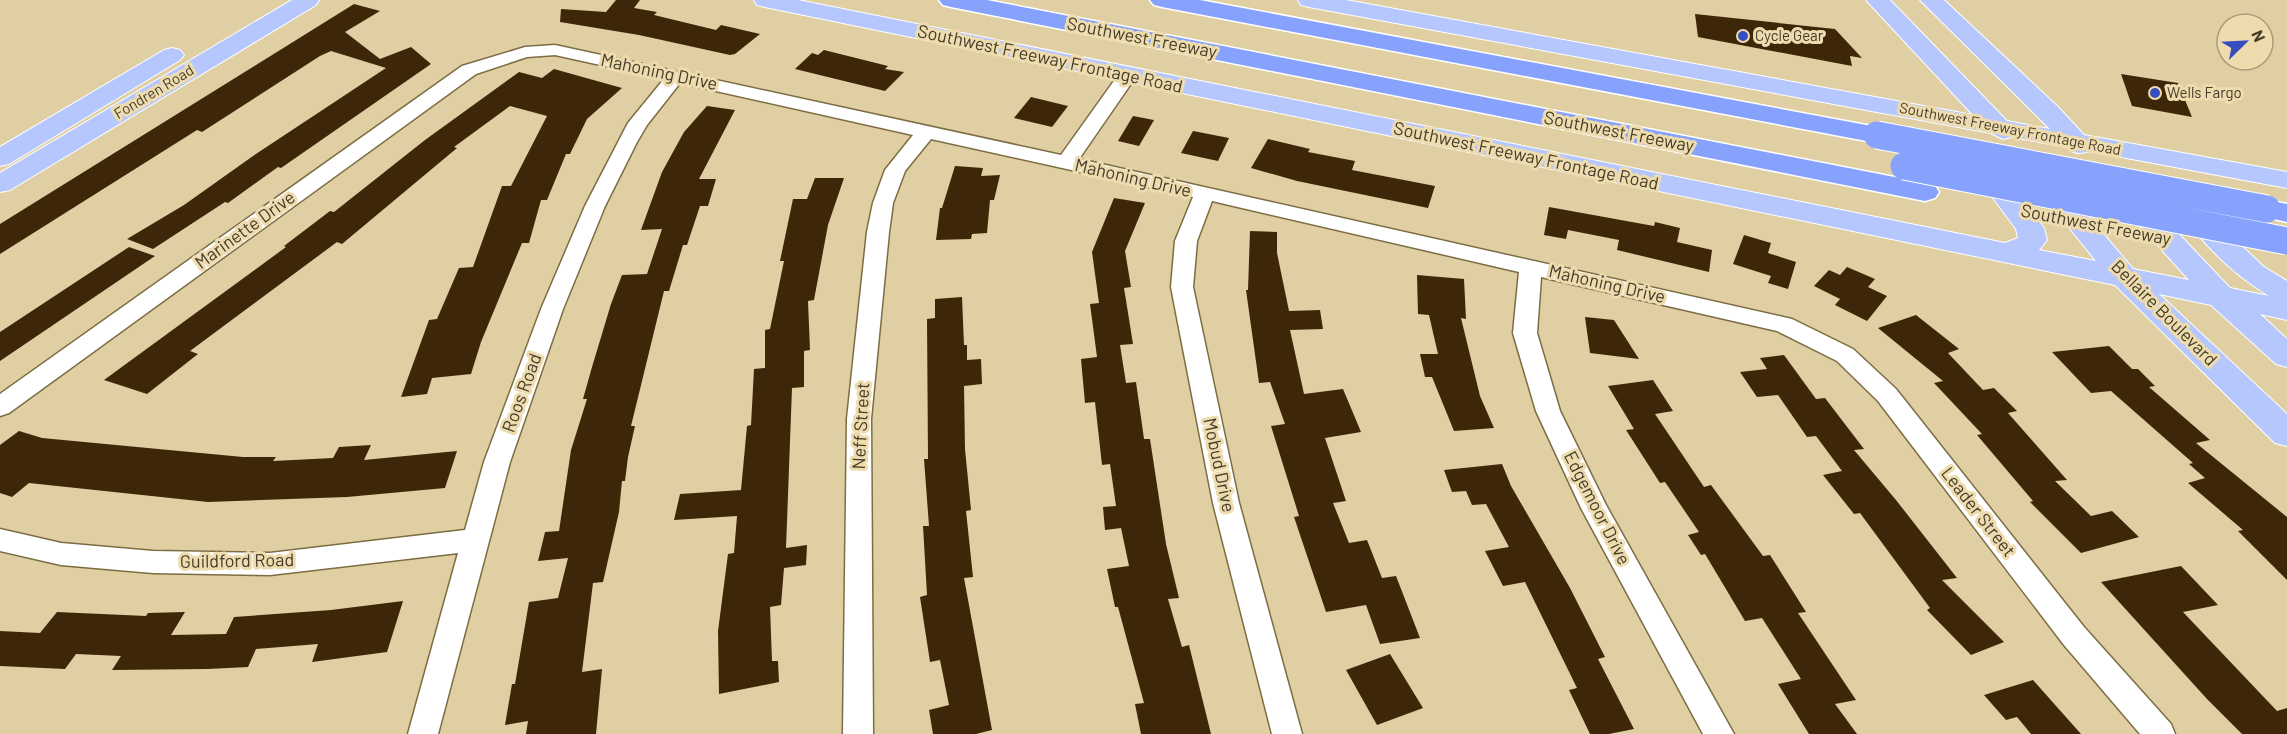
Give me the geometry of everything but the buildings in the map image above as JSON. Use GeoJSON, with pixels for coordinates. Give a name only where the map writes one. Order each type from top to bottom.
{"type":"FeatureCollection","features":[{"type":"Feature","properties":{"kind":"highway","name":"Southwest Freeway"},"geometry":{"type":"LineString","coordinates":[[951,0],[2287,263]]}},
{"type":"Feature","properties":{"kind":"highway"},"geometry":{"type":"LineString","coordinates":[[1043,0],[2287,241]]}},
{"type":"Feature","properties":{"kind":"highway"},"geometry":{"type":"LineString","coordinates":[[1162,0],[2277,211]]}},
{"type":"Feature","properties":{"kind":"main road","name":"Fondren Road"},"geometry":{"type":"LineString","coordinates":[[0,184],[308,0]]}},
{"type":"Feature","properties":{"kind":"main road","name":"Southwest Freeway Frontage Road"},"geometry":{"type":"LineString","coordinates":[[765,0],[2287,310]]}},
{"type":"Feature","properties":{"kind":"main road","name":"Southwest Freeway Frontage Road"},"geometry":{"type":"LineString","coordinates":[[1309,0],[2287,180]]}},
{"type":"Feature","properties":{"kind":"main road","name":"Bellaire Boulevard"},"geometry":{"type":"LineString","coordinates":[[1877,0],[1932,82],[2000,128],[2125,278],[2287,434]]}},
{"type":"Feature","properties":{"kind":"main road"},"geometry":{"type":"LineString","coordinates":[[1930,0],[2049,112],[2221,297],[2287,356]]}},
{"type":"Feature","properties":{"kind":"main road","name":"Fondren Road"},"geometry":{"type":"LineString","coordinates":[[0,158],[210,32],[242,39]]}},
{"type":"Feature","properties":{"kind":"main road"},"geometry":{"type":"LineString","coordinates":[[1887,105],[1932,82]]}},
{"type":"Feature","properties":{"kind":"main road"},"geometry":{"type":"LineString","coordinates":[[1887,105],[1949,136],[1973,154],[2030,228],[2033,240],[2026,247],[2001,253]]}},
{"type":"Feature","properties":{"kind":"main road"},"geometry":{"type":"LineString","coordinates":[[2196,164],[2175,169],[2172,184],[2217,238],[2254,274],[2287,294]]}},
{"type":"Feature","properties":{"kind":"street","name":"Mahoning Drive"},"geometry":{"type":"LineString","coordinates":[[495,61],[525,52],[555,50],[677,75],[1771,322]]}},
{"type":"Feature","properties":{"kind":"street","name":"Marinette Drive"},"geometry":{"type":"LineString","coordinates":[[0,407],[469,70],[495,61]]}},
{"type":"Feature","properties":{"kind":"street","name":"Roos Road"},"geometry":{"type":"LineString","coordinates":[[423,734],[505,441],[552,309],[595,206],[638,123],[677,75]]}},
{"type":"Feature","properties":{"kind":"street"},"geometry":{"type":"LineString","coordinates":[[1066,163],[1128,75]]}},
{"type":"Feature","properties":{"kind":"street","name":"Neff Street"},"geometry":{"type":"LineString","coordinates":[[858,734],[859,419],[878,232],[883,203],[895,170],[926,132]]}},
{"type":"Feature","properties":{"kind":"street","name":"Mobud Drive"},"geometry":{"type":"LineString","coordinates":[[1204,194],[1186,241],[1182,287],[1226,503],[1287,734]]}},
{"type":"Feature","properties":{"kind":"street","name":"Edgemoor Drive"},"geometry":{"type":"LineString","coordinates":[[1530,267],[1525,333],[1548,411],[1594,508],[1719,734]]}},
{"type":"Feature","properties":{"kind":"street","name":"Leader Street"},"geometry":{"type":"LineString","coordinates":[[1771,322],[1784,325],[1845,355],[1887,395],[2074,636],[2160,734]]}},
{"type":"Feature","properties":{"kind":"street","name":"Guildford Road"},"geometry":{"type":"LineString","coordinates":[[0,540],[61,554],[153,562],[270,564],[476,540]]}},
{"type":"Feature","properties":{"kind":"place","name":"Cycle Gear"},"geometry":{"type":"Point","coordinates":[1743,36]}},
{"type":"Feature","properties":{"kind":"place","name":"Wells Fargo"},"geometry":{"type":"Point","coordinates":[2155,93]}}]}
